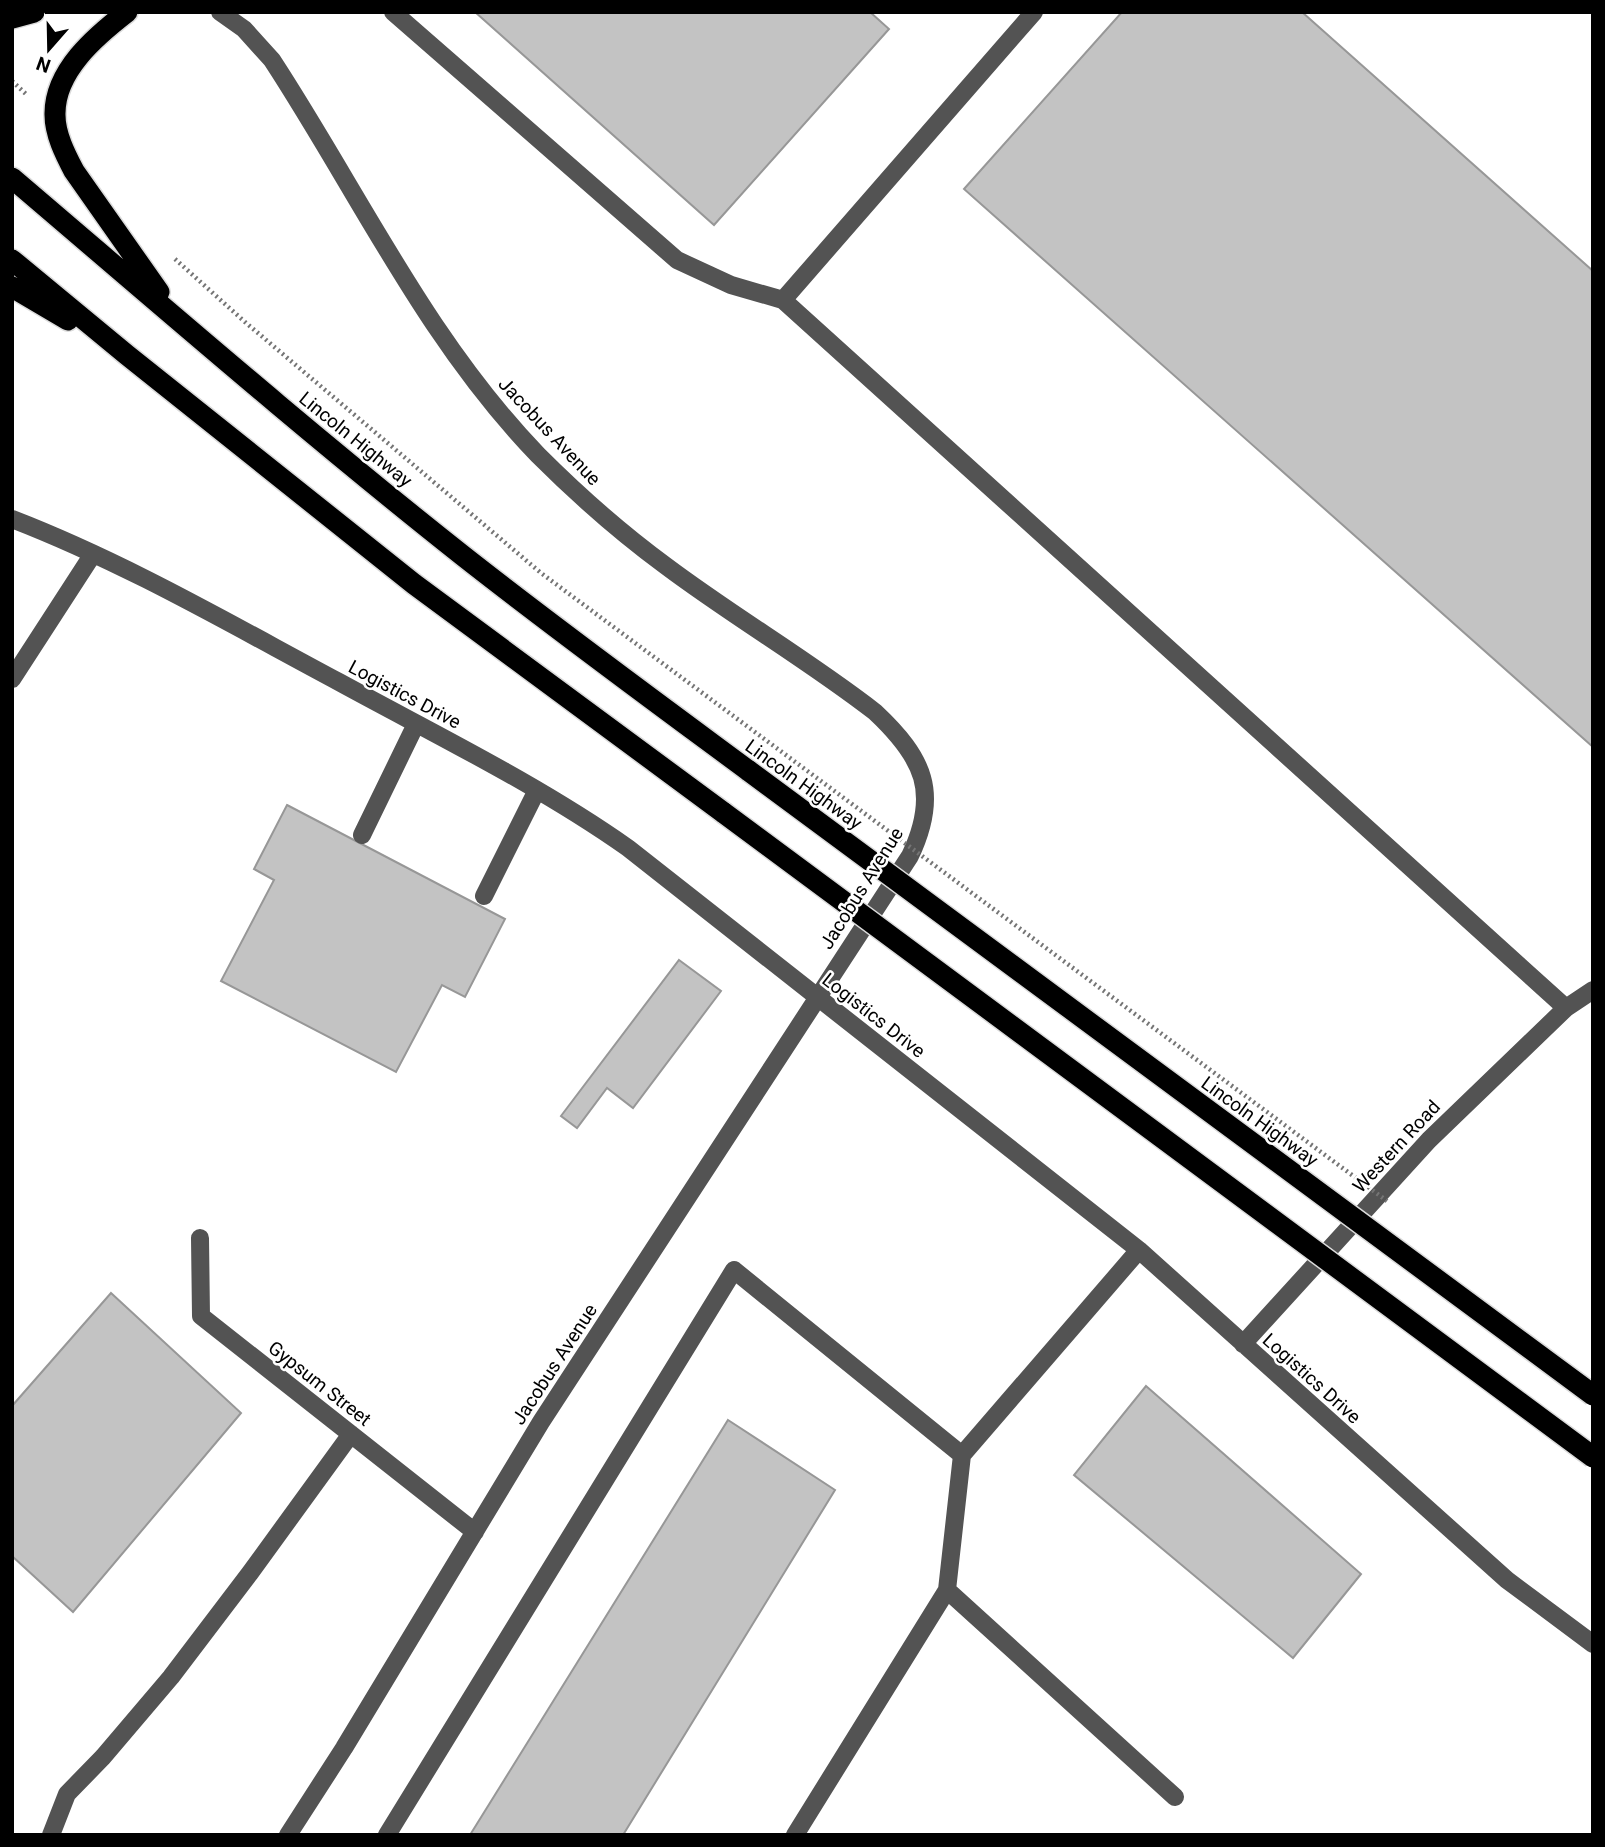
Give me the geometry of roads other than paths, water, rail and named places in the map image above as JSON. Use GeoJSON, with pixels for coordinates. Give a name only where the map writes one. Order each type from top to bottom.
{"type":"FeatureCollection","features":[{"type":"Feature","properties":{"kind":"highway"},"geometry":{"type":"LineString","coordinates":[[12,18],[34,12]]}},
{"type":"Feature","properties":{"kind":"highway"},"geometry":{"type":"LineString","coordinates":[[127,12],[107,27],[75,62],[60,89],[55,114],[58,132],[74,171],[178,319]]}},
{"type":"Feature","properties":{"kind":"highway","name":"Lincoln Highway"},"geometry":{"type":"LineString","coordinates":[[12,178],[318,439],[463,555],[749,771],[1593,1395]]}},
{"type":"Feature","properties":{"kind":"highway"},"geometry":{"type":"LineString","coordinates":[[12,260],[414,584],[1593,1457]]}},
{"type":"Feature","properties":{"kind":"highway"},"geometry":{"type":"LineString","coordinates":[[12,287],[127,355]]}},
{"type":"Feature","properties":{"kind":"street","name":"Jacobus Avenue"},"geometry":{"type":"LineString","coordinates":[[220,12],[244,29],[272,60],[431,321],[466,371],[537,453],[578,493],[665,566],[855,696],[893,729],[919,766],[927,803],[924,823],[910,856],[549,1411],[288,1835]]}},
{"type":"Feature","properties":{"kind":"street"},"geometry":{"type":"LineString","coordinates":[[393,12],[677,260],[730,285],[783,300],[1566,1008]]}},
{"type":"Feature","properties":{"kind":"street"},"geometry":{"type":"LineString","coordinates":[[783,300],[1034,12]]}},
{"type":"Feature","properties":{"kind":"street","name":"Logistics Drive"},"geometry":{"type":"LineString","coordinates":[[12,519],[93,554],[194,604],[537,790],[628,848],[1139,1250],[1507,1580],[1593,1644]]}},
{"type":"Feature","properties":{"kind":"street"},"geometry":{"type":"LineString","coordinates":[[12,679],[93,554]]}},
{"type":"Feature","properties":{"kind":"street"},"geometry":{"type":"LineString","coordinates":[[362,835],[416,724]]}},
{"type":"Feature","properties":{"kind":"street"},"geometry":{"type":"LineString","coordinates":[[484,895],[537,790]]}},
{"type":"Feature","properties":{"kind":"street","name":"Western Road"},"geometry":{"type":"LineString","coordinates":[[1243,1344],[1429,1140],[1566,1008],[1593,990]]}},
{"type":"Feature","properties":{"kind":"street","name":"Gypsum Street"},"geometry":{"type":"LineString","coordinates":[[200,1238],[201,1316],[475,1532]]}},
{"type":"Feature","properties":{"kind":"street"},"geometry":{"type":"LineString","coordinates":[[795,1835],[947,1590],[962,1455],[1139,1250]]}},
{"type":"Feature","properties":{"kind":"street"},"geometry":{"type":"LineString","coordinates":[[387,1835],[734,1270],[962,1455]]}},
{"type":"Feature","properties":{"kind":"street"},"geometry":{"type":"LineString","coordinates":[[51,1835],[67,1794],[103,1757],[171,1676],[351,1434]]}},
{"type":"Feature","properties":{"kind":"street"},"geometry":{"type":"LineString","coordinates":[[947,1590],[1175,1797]]}}]}
